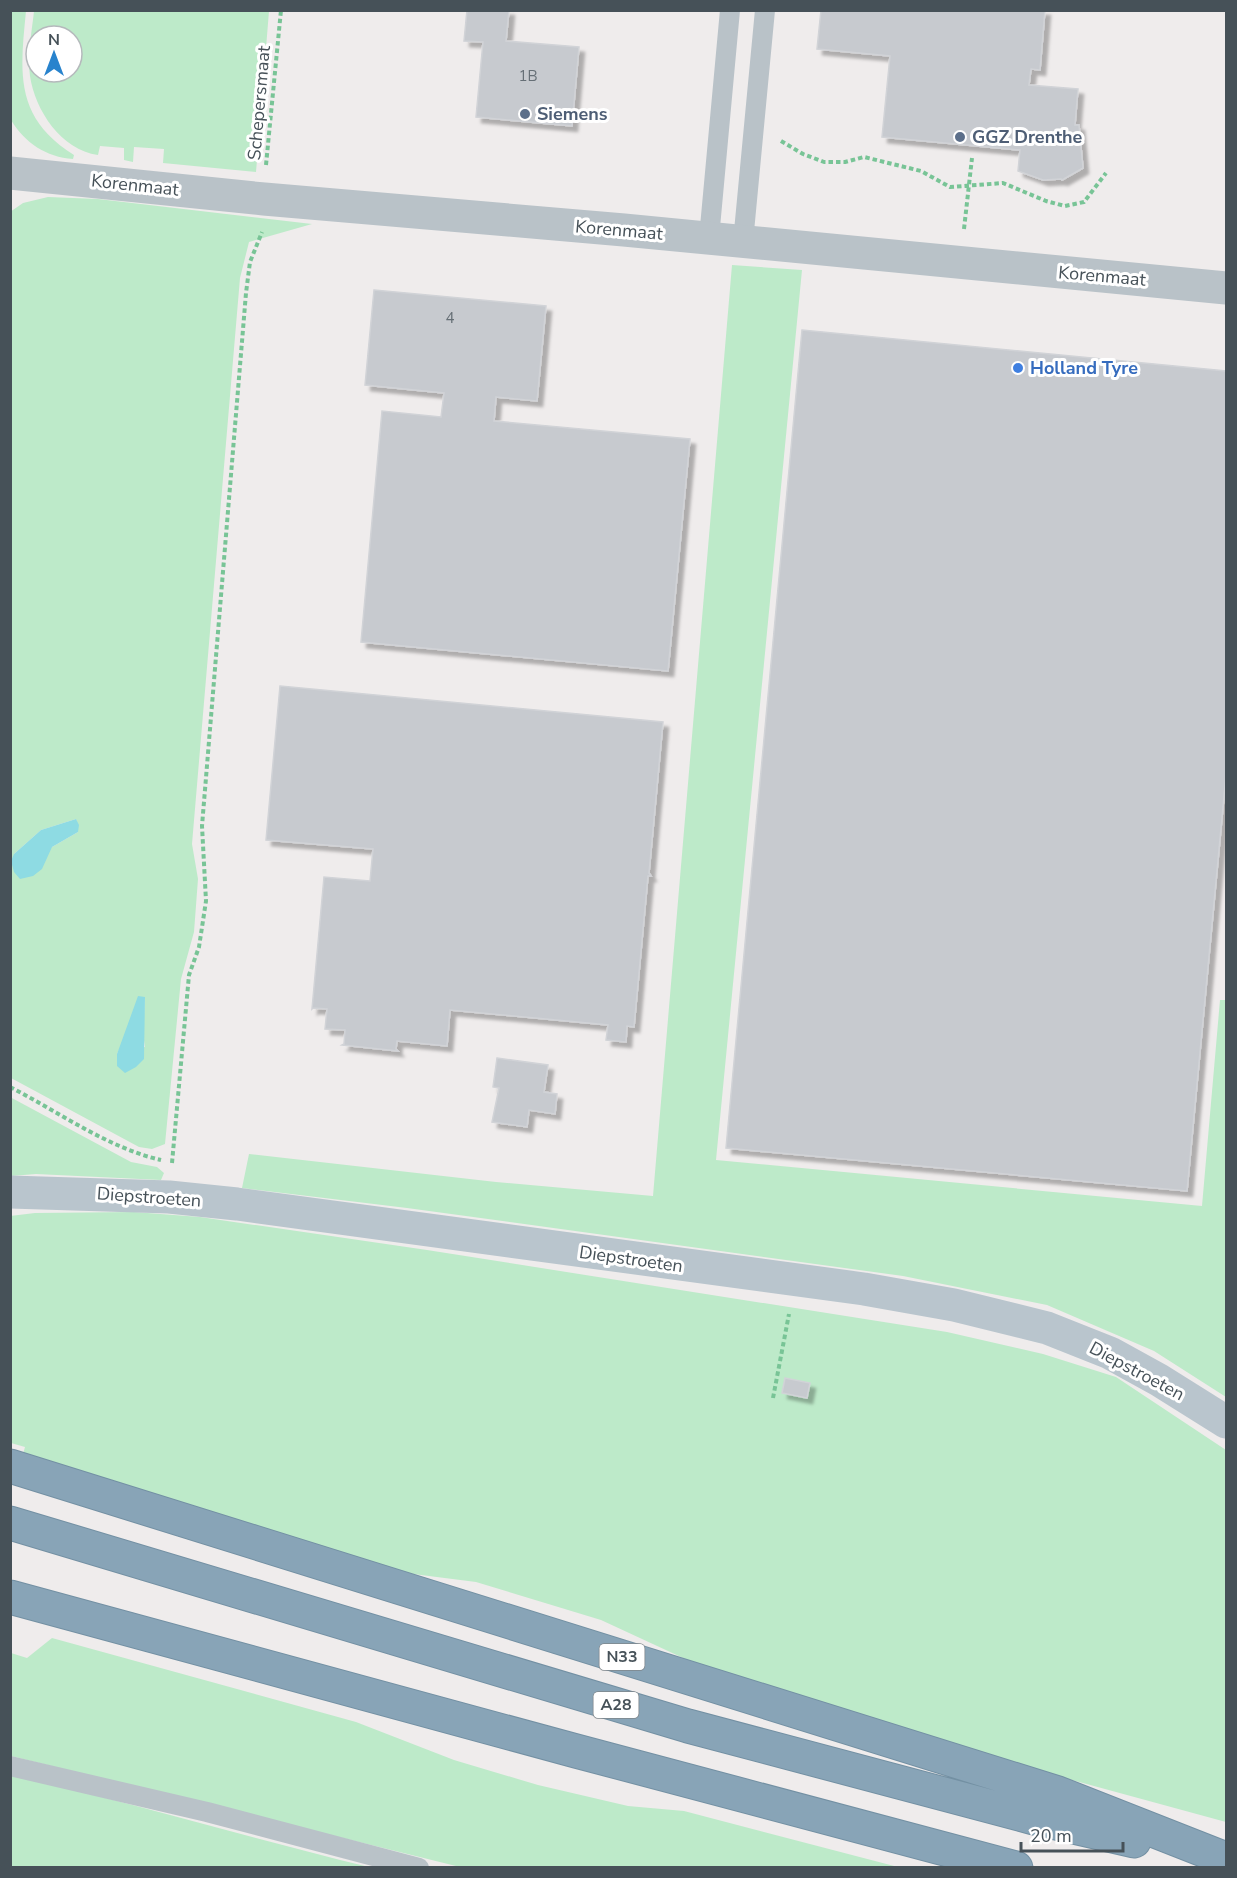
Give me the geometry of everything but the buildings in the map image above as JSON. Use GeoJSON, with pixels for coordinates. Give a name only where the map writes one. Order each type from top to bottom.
{"type":"FeatureCollection","features":[{"type":"Feature","properties":{"kind":"highway","name":"N33"},"geometry":{"type":"LineString","coordinates":[[12,1467],[1058,1793],[1227,1861]]}},
{"type":"Feature","properties":{"kind":"highway","name":"A28"},"geometry":{"type":"LineString","coordinates":[[12,1523],[688,1726],[1034,1818],[1227,1861]]}},
{"type":"Feature","properties":{"kind":"highway"},"geometry":{"type":"LineString","coordinates":[[12,1598],[1016,1868]]}},
{"type":"Feature","properties":{"kind":"street","name":"Korenmaat"},"geometry":{"type":"LineString","coordinates":[[10,173],[264,199],[709,238],[1227,288]]}},
{"type":"Feature","properties":{"kind":"street","name":"Diepstroeten"},"geometry":{"type":"LineString","coordinates":[[10,1192],[169,1197],[237,1204],[795,1280],[954,1305],[1047,1328],[1110,1353],[1227,1422]]}},
{"type":"Feature","properties":{"kind":"lane"},"geometry":{"type":"LineString","coordinates":[[709,238],[730,10]]}},
{"type":"Feature","properties":{"kind":"lane"},"geometry":{"type":"LineString","coordinates":[[743,242],[765,10]]}},
{"type":"Feature","properties":{"kind":"lane"},"geometry":{"type":"LineString","coordinates":[[10,1766],[207,1812],[419,1868]]}},
{"type":"Feature","properties":{"kind":"path","name":"Schepersmaat"},"geometry":{"type":"LineString","coordinates":[[169,1197],[189,975],[199,947],[206,901],[202,826],[246,292],[250,262],[262,231],[281,10]]}},
{"type":"Feature","properties":{"kind":"path"},"geometry":{"type":"LineString","coordinates":[[754,135],[778,139],[803,154],[824,162],[845,162],[864,157],[921,171],[950,187],[1003,183],[1046,201],[1065,206],[1084,202],[1106,173]]}},
{"type":"Feature","properties":{"kind":"path"},"geometry":{"type":"LineString","coordinates":[[961,263],[972,158]]}},
{"type":"Feature","properties":{"kind":"path"},"geometry":{"type":"LineString","coordinates":[[10,1087],[110,1141],[142,1156],[172,1163]]}},
{"type":"Feature","properties":{"kind":"path"},"geometry":{"type":"LineString","coordinates":[[773,1398],[795,1280]]}},
{"type":"Feature","properties":{"kind":"green space"},"geometry":{"type":"Polygon","coordinates":[[[11,10],[26,11],[23,54],[25,92],[40,125],[54,140],[74,155],[73,159],[45,152],[37,147],[23,136],[11,120],[11,10]]]}},
{"type":"Feature","properties":{"kind":"green space"},"geometry":{"type":"Polygon","coordinates":[[[34,11],[269,11],[256,172],[163,163],[164,149],[134,147],[133,162],[124,160],[124,148],[100,146],[98,155],[85,152],[72,145],[62,137],[44,115],[32,84],[84,84],[84,24],[32,24],[34,11]]]}},
{"type":"Feature","properties":{"kind":"green space"},"geometry":{"type":"Polygon","coordinates":[[[48,197],[98,199],[312,224],[249,242],[240,278],[192,844],[198,879],[194,932],[181,979],[165,1144],[152,1149],[139,1147],[11,1078],[10,212],[23,203],[48,197]],[[76,819],[41,830],[14,854],[52,847],[78,832],[76,819]],[[145,997],[117,1054],[145,1047],[143,1034],[145,997]]]}},
{"type":"Feature","properties":{"kind":"green space"},"geometry":{"type":"Polygon","coordinates":[[[732,265],[802,270],[716,1160],[1202,1206],[1220,1000],[1226,1000],[1226,1397],[1154,1351],[1047,1305],[903,1276],[407,1208],[242,1188],[249,1154],[496,1182],[653,1196],[732,265]]]}},
{"type":"Feature","properties":{"kind":"green space"},"geometry":{"type":"Polygon","coordinates":[[[10,1097],[131,1162],[157,1167],[164,1173],[161,1180],[36,1174],[11,1176],[10,1097]]]}},
{"type":"Feature","properties":{"kind":"green space"},"geometry":{"type":"Polygon","coordinates":[[[134,1212],[200,1217],[427,1250],[947,1332],[1043,1354],[1116,1377],[1226,1450],[1226,1822],[940,1744],[709,1670],[601,1620],[476,1582],[382,1570],[23,1454],[25,1447],[11,1443],[10,1216],[35,1213],[134,1212]]]}},
{"type":"Feature","properties":{"kind":"green space"},"geometry":{"type":"Polygon","coordinates":[[[52,1638],[356,1722],[454,1760],[538,1785],[628,1806],[684,1811],[898,1867],[460,1867],[11,1756],[11,1653],[27,1658],[52,1638]]]}},
{"type":"Feature","properties":{"kind":"green space"},"geometry":{"type":"Polygon","coordinates":[[[11,1775],[101,1797],[369,1867],[11,1868],[11,1775]]]}},
{"type":"Feature","properties":{"kind":"water"},"geometry":{"type":"Polygon","coordinates":[[[76,819],[79,825],[78,832],[52,847],[42,869],[33,876],[20,879],[14,872],[11,861],[14,854],[41,830],[76,819]]]}},
{"type":"Feature","properties":{"kind":"water"},"geometry":{"type":"Polygon","coordinates":[[[138,996],[145,997],[144,1059],[125,1073],[117,1066],[117,1054],[138,996]]]}},
{"type":"Feature","properties":{"kind":"place","name":"Siemens"},"geometry":{"type":"Point","coordinates":[525,114]}},
{"type":"Feature","properties":{"kind":"place","name":"GGZ Drenthe"},"geometry":{"type":"Point","coordinates":[960,137]}},
{"type":"Feature","properties":{"kind":"place","name":"Holland Tyre"},"geometry":{"type":"Point","coordinates":[1018,368]}}]}
